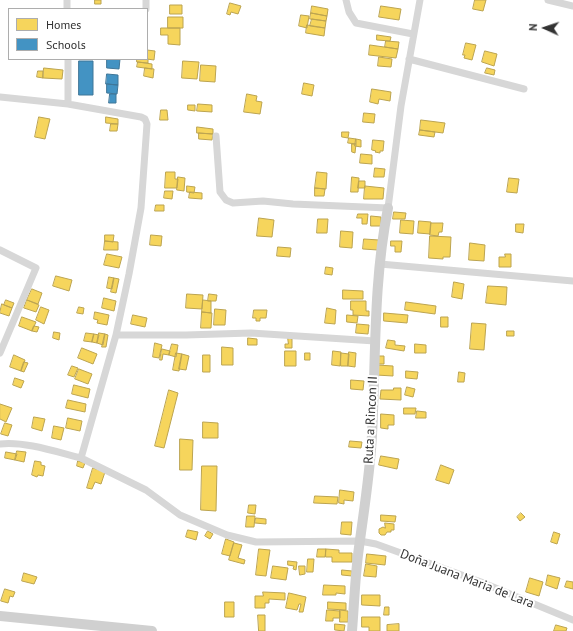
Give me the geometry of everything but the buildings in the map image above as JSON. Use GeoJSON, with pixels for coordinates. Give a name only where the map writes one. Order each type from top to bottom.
{"type":"FeatureCollection","features":[{"type":"Feature","properties":{"kind":"street"},"geometry":{"type":"LineString","coordinates":[[346,0],[349,12],[356,23],[413,34]]}},
{"type":"Feature","properties":{"kind":"street"},"geometry":{"type":"LineString","coordinates":[[216,136],[220,192],[224,198],[230,202],[263,201],[293,204],[388,208],[401,106],[420,0]]}},
{"type":"Feature","properties":{"kind":"street"},"geometry":{"type":"LineString","coordinates":[[548,0],[573,6]]}},
{"type":"Feature","properties":{"kind":"street"},"geometry":{"type":"LineString","coordinates":[[409,59],[524,89]]}},
{"type":"Feature","properties":{"kind":"street"},"geometry":{"type":"LineString","coordinates":[[68,60],[68,104]]}},
{"type":"Feature","properties":{"kind":"street"},"geometry":{"type":"LineString","coordinates":[[0,97],[68,104],[141,117],[145,119],[147,124],[141,208],[129,274],[116,335],[81,458]]}},
{"type":"Feature","properties":{"kind":"street","name":"Ruta a Rincon II"},"geometry":{"type":"LineString","coordinates":[[352,631],[372,436],[375,341],[380,264],[388,208]]}},
{"type":"Feature","properties":{"kind":"street"},"geometry":{"type":"LineString","coordinates":[[0,250],[36,268],[0,354]]}},
{"type":"Feature","properties":{"kind":"street"},"geometry":{"type":"LineString","coordinates":[[380,264],[573,281]]}},
{"type":"Feature","properties":{"kind":"street"},"geometry":{"type":"LineString","coordinates":[[116,335],[251,333],[375,341]]}},
{"type":"Feature","properties":{"kind":"street","name":"Doña Juana Maria de Lara"},"geometry":{"type":"LineString","coordinates":[[0,444],[10,443],[81,458],[146,490],[180,515],[226,536],[256,542],[360,542],[376,544],[474,579],[573,620]]}},
{"type":"Feature","properties":{"kind":"street"},"geometry":{"type":"LineString","coordinates":[[0,616],[152,631]]}}]}
